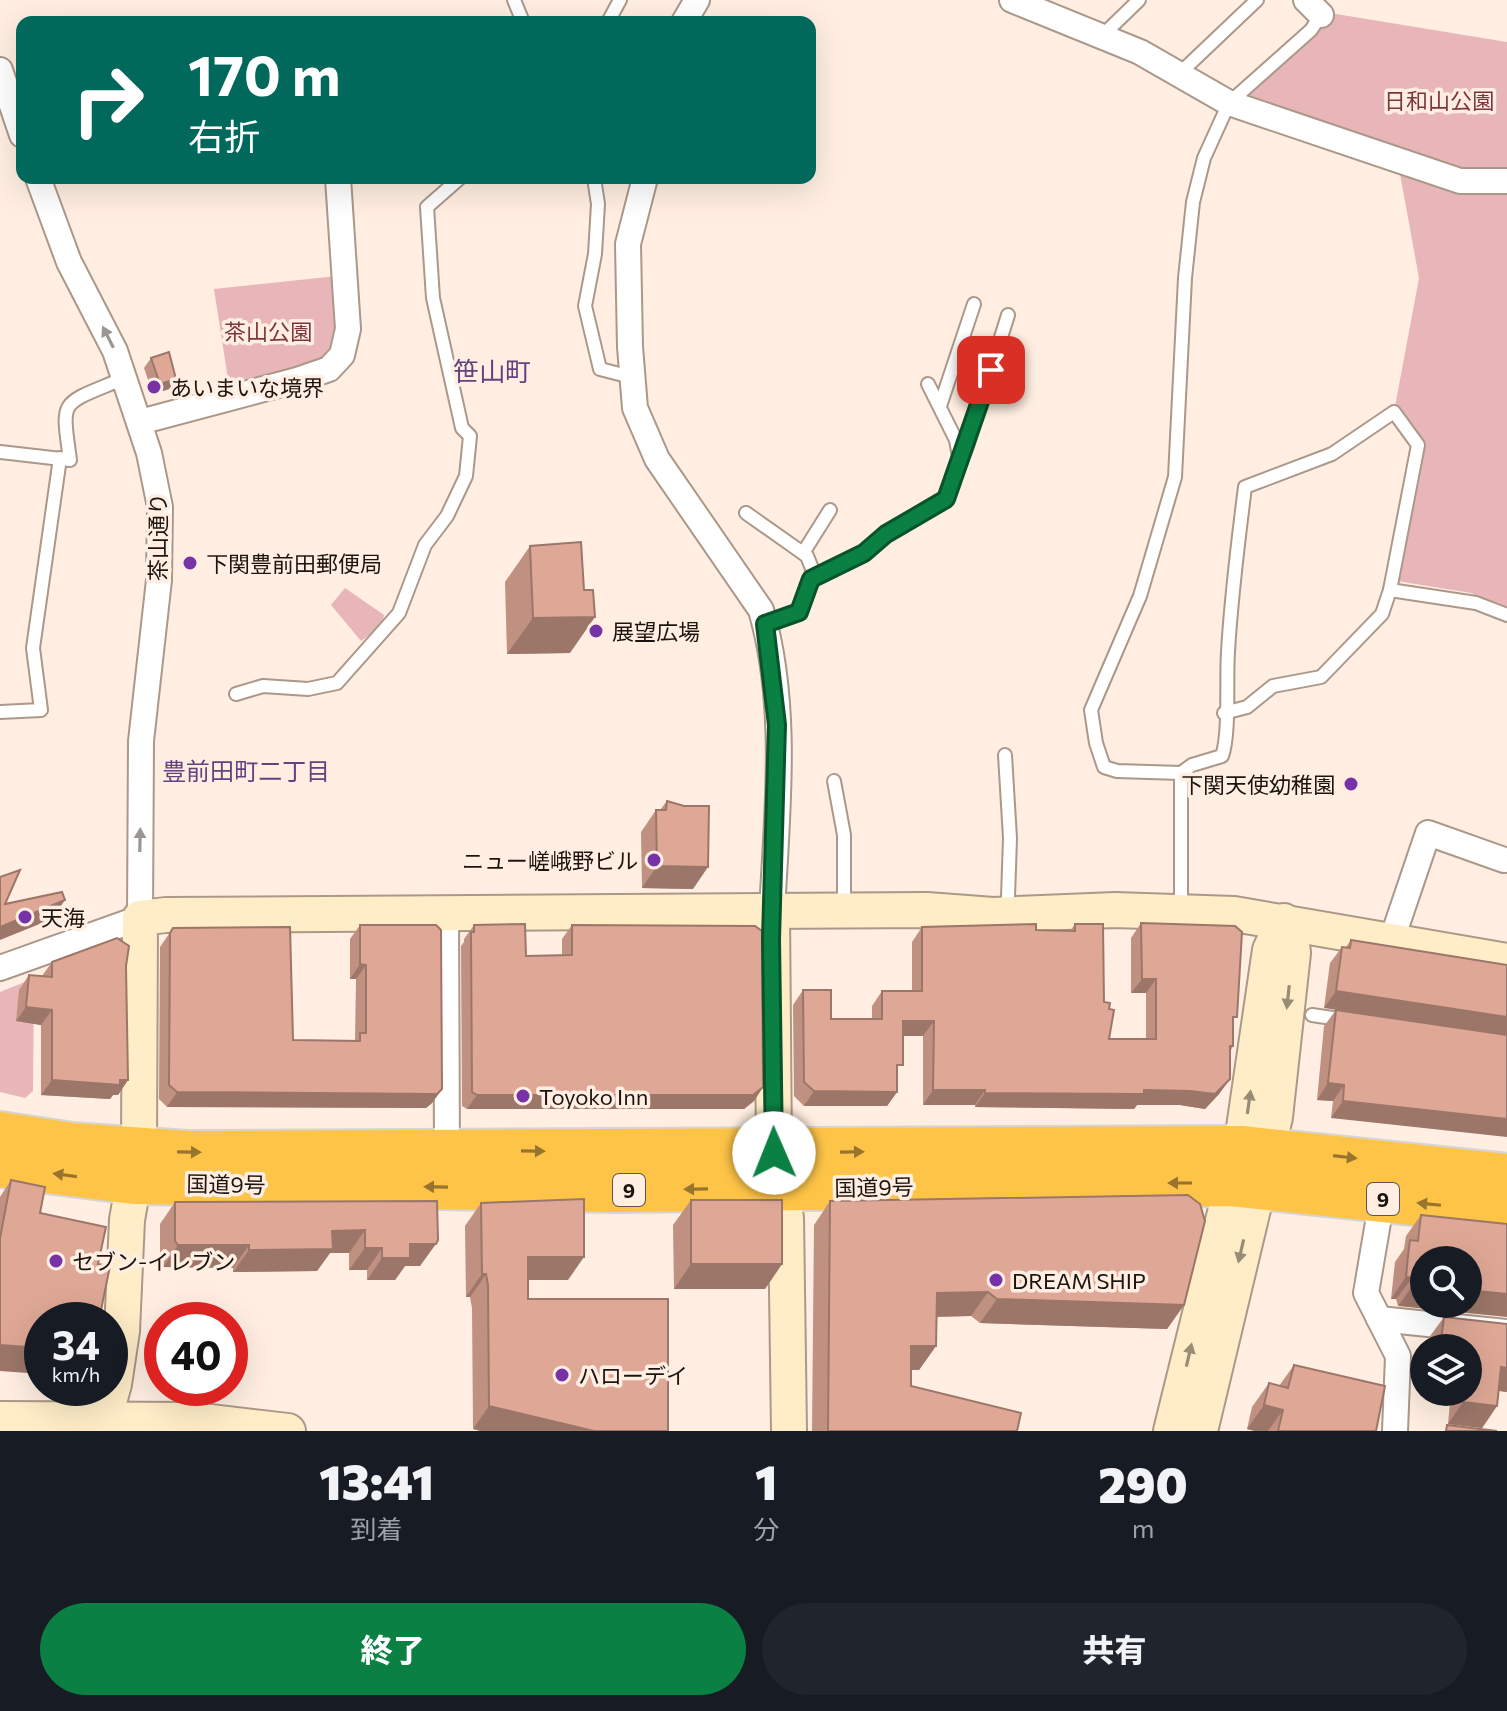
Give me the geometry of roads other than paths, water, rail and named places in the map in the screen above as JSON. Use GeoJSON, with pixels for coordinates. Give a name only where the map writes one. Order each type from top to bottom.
{"type":"FeatureCollection","features":[{"type":"Feature","properties":{"kind":"highway","name":"国道9号"},"geometry":{"type":"LineString","coordinates":[[0,1134],[136,1166],[447,1150],[778,1170],[1250,1166],[1507,1176]]}},
{"type":"Feature","properties":{"kind":"highway","name":"国道9号"},"geometry":{"type":"LineString","coordinates":[[0,1165],[136,1166],[619,1190],[778,1170]]}},
{"type":"Feature","properties":{"kind":"highway","name":"国道9号"},"geometry":{"type":"LineString","coordinates":[[1250,1166],[1382,1199],[1507,1213]]}},
{"type":"Feature","properties":{"kind":"street"},"geometry":{"type":"LineString","coordinates":[[1012,0],[1103,35],[1229,103],[1460,181],[1507,181]]}},
{"type":"Feature","properties":{"kind":"street"},"geometry":{"type":"LineString","coordinates":[[0,70],[16,117]]}},
{"type":"Feature","properties":{"kind":"street","name":"茶山通り"},"geometry":{"type":"LineString","coordinates":[[40,184],[69,262],[115,351],[140,422],[157,487],[161,543],[141,741],[140,918]]}},
{"type":"Feature","properties":{"kind":"street"},"geometry":{"type":"LineString","coordinates":[[140,422],[297,380],[329,369],[342,355],[348,329],[338,184]]}},
{"type":"Feature","properties":{"kind":"street"},"geometry":{"type":"LineString","coordinates":[[643,184],[628,244],[631,377],[635,408],[657,459],[725,563],[749,591],[765,624],[777,725],[772,911],[778,1170],[789,1431]]}},
{"type":"Feature","properties":{"kind":"street"},"geometry":{"type":"LineString","coordinates":[[1391,942],[1428,833],[1506,856]]}},
{"type":"Feature","properties":{"kind":"street"},"geometry":{"type":"LineString","coordinates":[[0,968],[140,918],[927,910],[993,915],[1115,910],[1234,914],[1507,961]]}},
{"type":"Feature","properties":{"kind":"street"},"geometry":{"type":"LineString","coordinates":[[446,914],[447,1150]]}},
{"type":"Feature","properties":{"kind":"street"},"geometry":{"type":"LineString","coordinates":[[102,1425],[114,1384],[122,1331],[127,1220],[136,1166],[140,918]]}},
{"type":"Feature","properties":{"kind":"street"},"geometry":{"type":"LineString","coordinates":[[1200,1431],[1293,953],[1284,921]]}},
{"type":"Feature","properties":{"kind":"street"},"geometry":{"type":"LineString","coordinates":[[1171,1431],[1250,1166]]}},
{"type":"Feature","properties":{"kind":"street"},"geometry":{"type":"LineString","coordinates":[[1382,1199],[1366,1293],[1398,1356],[1395,1431]]}},
{"type":"Feature","properties":{"kind":"street"},"geometry":{"type":"LineString","coordinates":[[1379,1319],[1507,1332]]}},
{"type":"Feature","properties":{"kind":"street"},"geometry":{"type":"LineString","coordinates":[[0,1419],[102,1425],[194,1420],[288,1431]]}},
{"type":"Feature","properties":{"kind":"lane"},"geometry":{"type":"LineString","coordinates":[[1103,35],[1139,0]]}},
{"type":"Feature","properties":{"kind":"lane"},"geometry":{"type":"LineString","coordinates":[[1179,74],[1257,0]]}},
{"type":"Feature","properties":{"kind":"lane"},"geometry":{"type":"LineString","coordinates":[[1224,713],[1247,707],[1273,686],[1321,677],[1382,614],[1390,590],[1418,445],[1394,412],[1332,454],[1245,487],[1230,599],[1224,713],[1226,746],[1222,756],[1192,765],[1181,773],[1117,771],[1104,767],[1096,743],[1091,710],[1140,596],[1175,477],[1185,278],[1193,202],[1204,158],[1229,103],[1311,30],[1314,7]]}},
{"type":"Feature","properties":{"kind":"lane"},"geometry":{"type":"LineString","coordinates":[[236,694],[263,686],[308,689],[337,683],[399,613],[425,545],[447,516],[466,476],[470,436],[462,428],[433,298],[427,207],[453,184]]}},
{"type":"Feature","properties":{"kind":"lane"},"geometry":{"type":"LineString","coordinates":[[595,184],[598,204],[586,320],[600,369],[631,377]]}},
{"type":"Feature","properties":{"kind":"lane"},"geometry":{"type":"LineString","coordinates":[[940,406],[974,304]]}},
{"type":"Feature","properties":{"kind":"lane"},"geometry":{"type":"LineString","coordinates":[[811,579],[864,553],[886,534],[946,499],[961,463],[1008,315]]}},
{"type":"Feature","properties":{"kind":"lane"},"geometry":{"type":"LineString","coordinates":[[0,452],[70,460],[63,413],[70,400],[115,382]]}},
{"type":"Feature","properties":{"kind":"lane"},"geometry":{"type":"LineString","coordinates":[[928,384],[956,440],[961,463]]}},
{"type":"Feature","properties":{"kind":"lane"},"geometry":{"type":"LineString","coordinates":[[0,712],[41,710],[33,648],[60,458]]}},
{"type":"Feature","properties":{"kind":"lane"},"geometry":{"type":"LineString","coordinates":[[803,553],[830,510]]}},
{"type":"Feature","properties":{"kind":"lane"},"geometry":{"type":"LineString","coordinates":[[746,513],[803,553],[811,563],[811,579],[799,612],[765,624]]}},
{"type":"Feature","properties":{"kind":"lane"},"geometry":{"type":"LineString","coordinates":[[1390,590],[1476,603],[1507,615]]}},
{"type":"Feature","properties":{"kind":"lane"},"geometry":{"type":"LineString","coordinates":[[1005,755],[1010,838],[1008,897]]}},
{"type":"Feature","properties":{"kind":"lane"},"geometry":{"type":"LineString","coordinates":[[1181,773],[1181,914]]}},
{"type":"Feature","properties":{"kind":"lane"},"geometry":{"type":"LineString","coordinates":[[834,781],[844,835],[844,898]]}},
{"type":"Feature","properties":{"kind":"lane"},"geometry":{"type":"LineString","coordinates":[[1312,1015],[1357,1022]]}},
{"type":"Feature","properties":{"kind":"place","name":"あいまいな境界"},"geometry":{"type":"Point","coordinates":[154,387]}},
{"type":"Feature","properties":{"kind":"place","name":"下関豊前田郵便局"},"geometry":{"type":"Point","coordinates":[190,563]}},
{"type":"Feature","properties":{"kind":"place","name":"展望広場"},"geometry":{"type":"Point","coordinates":[596,631]}},
{"type":"Feature","properties":{"kind":"place","name":"下関天使幼稚園"},"geometry":{"type":"Point","coordinates":[1351,784]}},
{"type":"Feature","properties":{"kind":"place","name":"ニュー嵯峨野ビル"},"geometry":{"type":"Point","coordinates":[654,860]}},
{"type":"Feature","properties":{"kind":"place","name":"天海"},"geometry":{"type":"Point","coordinates":[25,917]}},
{"type":"Feature","properties":{"kind":"place","name":"Toyoko Inn"},"geometry":{"type":"Point","coordinates":[523,1096]}},
{"type":"Feature","properties":{"kind":"place","name":"セブン-イレブン"},"geometry":{"type":"Point","coordinates":[56,1261]}},
{"type":"Feature","properties":{"kind":"place","name":"DREAM SHIP"},"geometry":{"type":"Point","coordinates":[996,1280]}},
{"type":"Feature","properties":{"kind":"place","name":"ハローデイ"},"geometry":{"type":"Point","coordinates":[562,1375]}},
{"type":"Feature","properties":{"kind":"district","name":"笹山町"},"geometry":{"type":"Point","coordinates":[492,370]}},
{"type":"Feature","properties":{"kind":"district","name":"豊前田町二丁目"},"geometry":{"type":"Point","coordinates":[246,770]}},
{"type":"Feature","properties":{"kind":"park label","name":"日和山公園"},"geometry":{"type":"Point","coordinates":[1439,100]}},
{"type":"Feature","properties":{"kind":"park label","name":"茶山公園"},"geometry":{"type":"Point","coordinates":[268,331]}}]}
